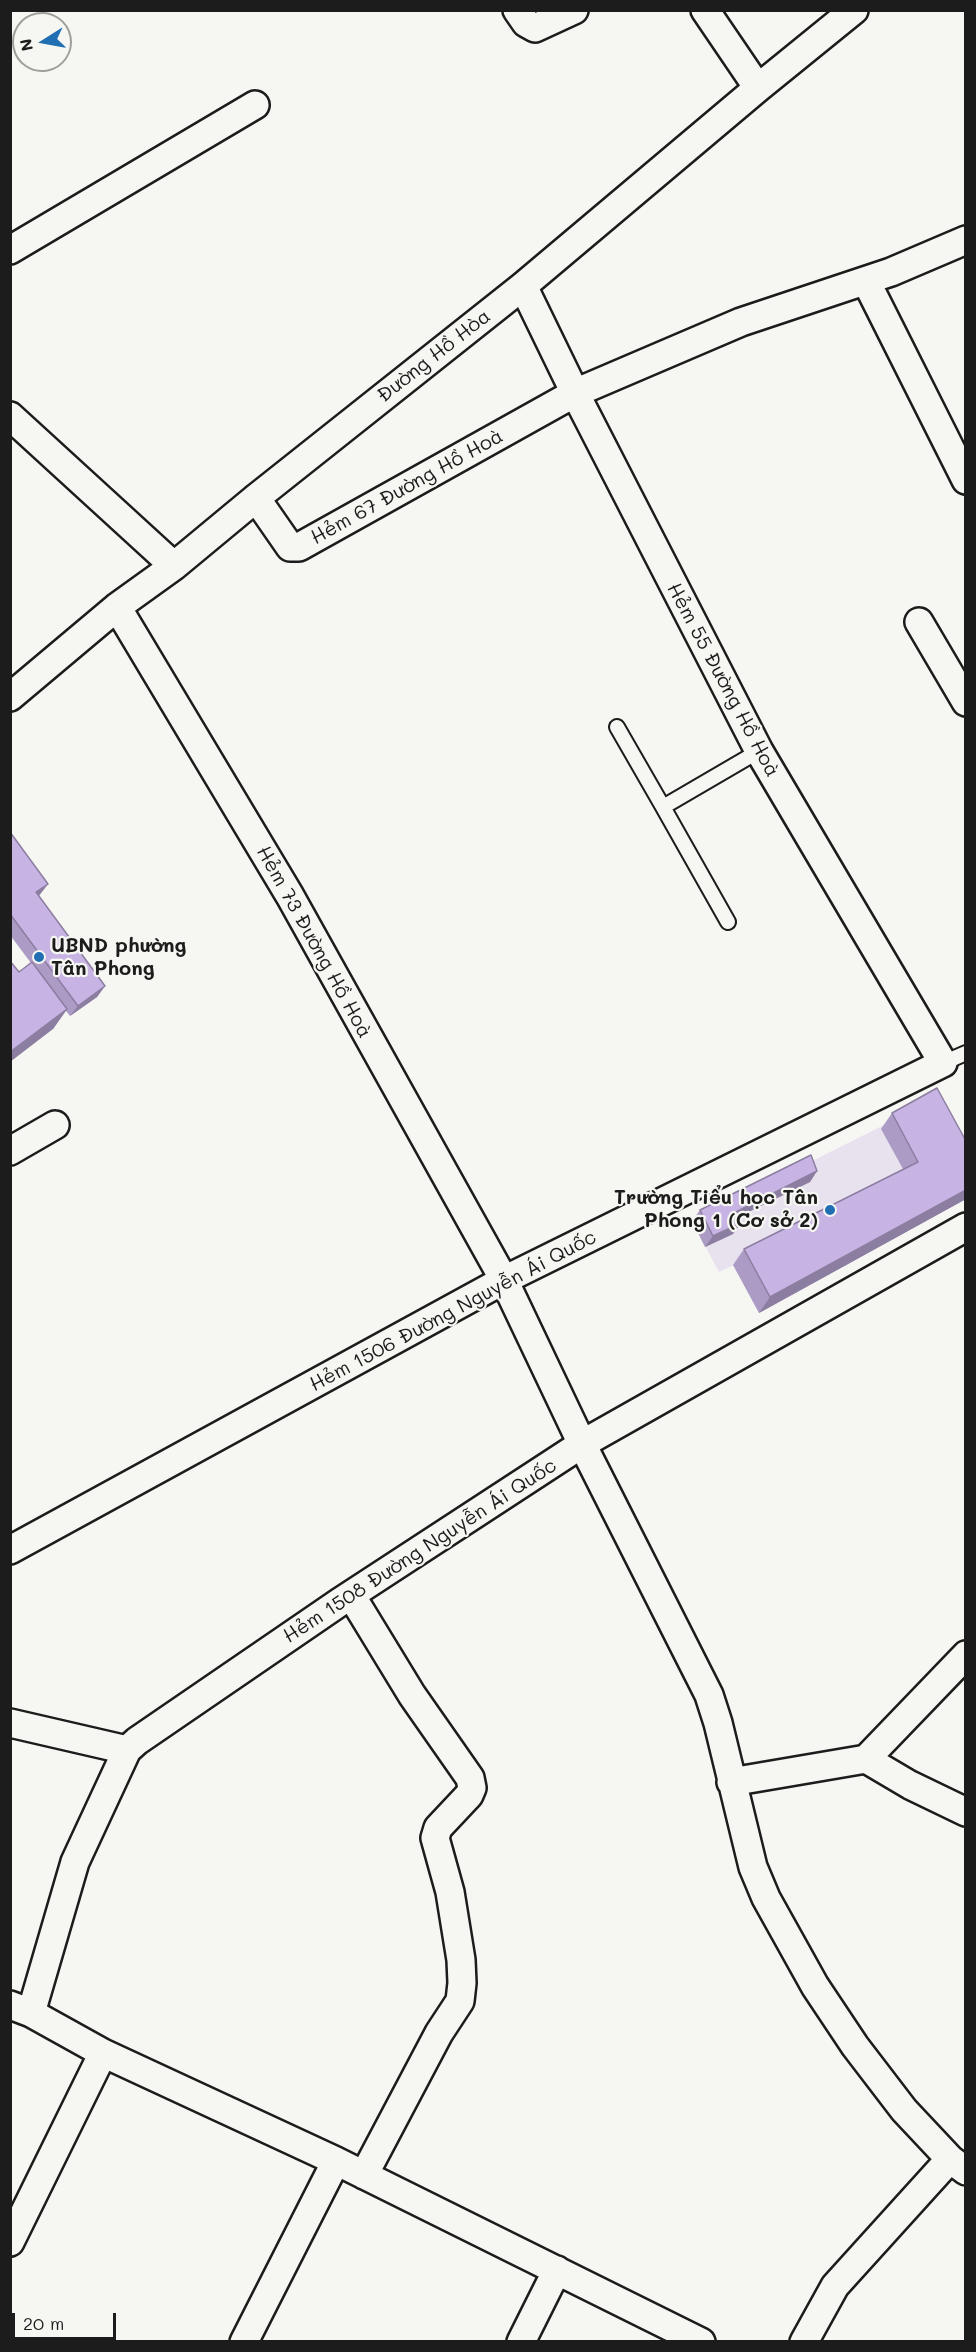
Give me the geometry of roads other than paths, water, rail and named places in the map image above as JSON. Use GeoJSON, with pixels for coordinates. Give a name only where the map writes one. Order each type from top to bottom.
{"type":"FeatureCollection","features":[{"type":"Feature","properties":{"kind":"street"},"geometry":{"type":"LineString","coordinates":[[517,10],[526,23],[535,28],[574,10]]}},
{"type":"Feature","properties":{"kind":"street"},"geometry":{"type":"LineString","coordinates":[[705,10],[758,88]]}},
{"type":"Feature","properties":{"kind":"street","name":"Đường Hồ Hòa"},"geometry":{"type":"LineString","coordinates":[[10,697],[117,608],[174,566],[523,286],[854,10]]}},
{"type":"Feature","properties":{"kind":"street"},"geometry":{"type":"LineString","coordinates":[[10,250],[255,105]]}},
{"type":"Feature","properties":{"kind":"street"},"geometry":{"type":"LineString","coordinates":[[575,393],[761,314],[866,281],[966,240]]}},
{"type":"Feature","properties":{"kind":"street"},"geometry":{"type":"LineString","coordinates":[[866,281],[963,467]]}},
{"type":"Feature","properties":{"kind":"street","name":"Hẻm 55 Đường Hồ Hoà"},"geometry":{"type":"LineString","coordinates":[[523,286],[575,393],[759,751],[954,1058]]}},
{"type":"Feature","properties":{"kind":"street","name":"Hẻm 67 Đường Hồ Hoà"},"geometry":{"type":"LineString","coordinates":[[256,498],[290,547],[299,547],[575,393]]}},
{"type":"Feature","properties":{"kind":"street"},"geometry":{"type":"LineString","coordinates":[[10,416],[174,566]]}},
{"type":"Feature","properties":{"kind":"street","name":"Hẻm 73 Đường Hồ Hoà"},"geometry":{"type":"LineString","coordinates":[[117,608],[290,896],[504,1280],[582,1444],[709,1695],[753,1867],[766,1898],[815,1986],[855,2046],[904,2110],[958,2165]]}},
{"type":"Feature","properties":{"kind":"street"},"geometry":{"type":"LineString","coordinates":[[919,622],[966,702]]}},
{"type":"Feature","properties":{"kind":"street","name":"Hẻm 1506 Đường Nguyễn Ái Quốc"},"geometry":{"type":"LineString","coordinates":[[10,1550],[504,1280],[954,1058]]}},
{"type":"Feature","properties":{"kind":"street"},"geometry":{"type":"LineString","coordinates":[[10,1151],[55,1125]]}},
{"type":"Feature","properties":{"kind":"street","name":"Hẻm 1508 Đường Nguyễn Ái Quốc"},"geometry":{"type":"LineString","coordinates":[[21,2009],[75,1862],[127,1750],[166,1720],[351,1595],[582,1444],[966,1227]]}},
{"type":"Feature","properties":{"kind":"street"},"geometry":{"type":"LineString","coordinates":[[351,1595],[412,1695],[470,1778],[472,1788],[469,1795],[438,1828],[435,1838],[450,1892],[461,1960],[460,2001],[439,2032],[364,2175]]}},
{"type":"Feature","properties":{"kind":"street"},"geometry":{"type":"LineString","coordinates":[[732,1782],[866,1759],[966,1655]]}},
{"type":"Feature","properties":{"kind":"street"},"geometry":{"type":"LineString","coordinates":[[10,1723],[127,1750]]}},
{"type":"Feature","properties":{"kind":"street"},"geometry":{"type":"LineString","coordinates":[[866,1759],[909,1785],[966,1812]]}},
{"type":"Feature","properties":{"kind":"street"},"geometry":{"type":"LineString","coordinates":[[21,2009],[103,2053],[336,2161],[701,2342]]}},
{"type":"Feature","properties":{"kind":"street"},"geometry":{"type":"LineString","coordinates":[[10,2241],[103,2053]]}},
{"type":"Feature","properties":{"kind":"street"},"geometry":{"type":"LineString","coordinates":[[244,2342],[336,2161]]}},
{"type":"Feature","properties":{"kind":"street"},"geometry":{"type":"LineString","coordinates":[[804,2342],[835,2286],[958,2165]]}},
{"type":"Feature","properties":{"kind":"street"},"geometry":{"type":"LineString","coordinates":[[521,2342],[557,2270]]}},
{"type":"Feature","properties":{"kind":"lane"},"geometry":{"type":"LineString","coordinates":[[617,727],[728,922]]}},
{"type":"Feature","properties":{"kind":"lane"},"geometry":{"type":"LineString","coordinates":[[663,807],[759,751]]}},
{"type":"Feature","properties":{"kind":"place","name":"UBND phường Tân Phong"},"geometry":{"type":"Point","coordinates":[39,957]}},
{"type":"Feature","properties":{"kind":"place","name":"Trường Tiểu học Tân Phong 1 (Cơ sở 2)"},"geometry":{"type":"Point","coordinates":[830,1210]}}]}
